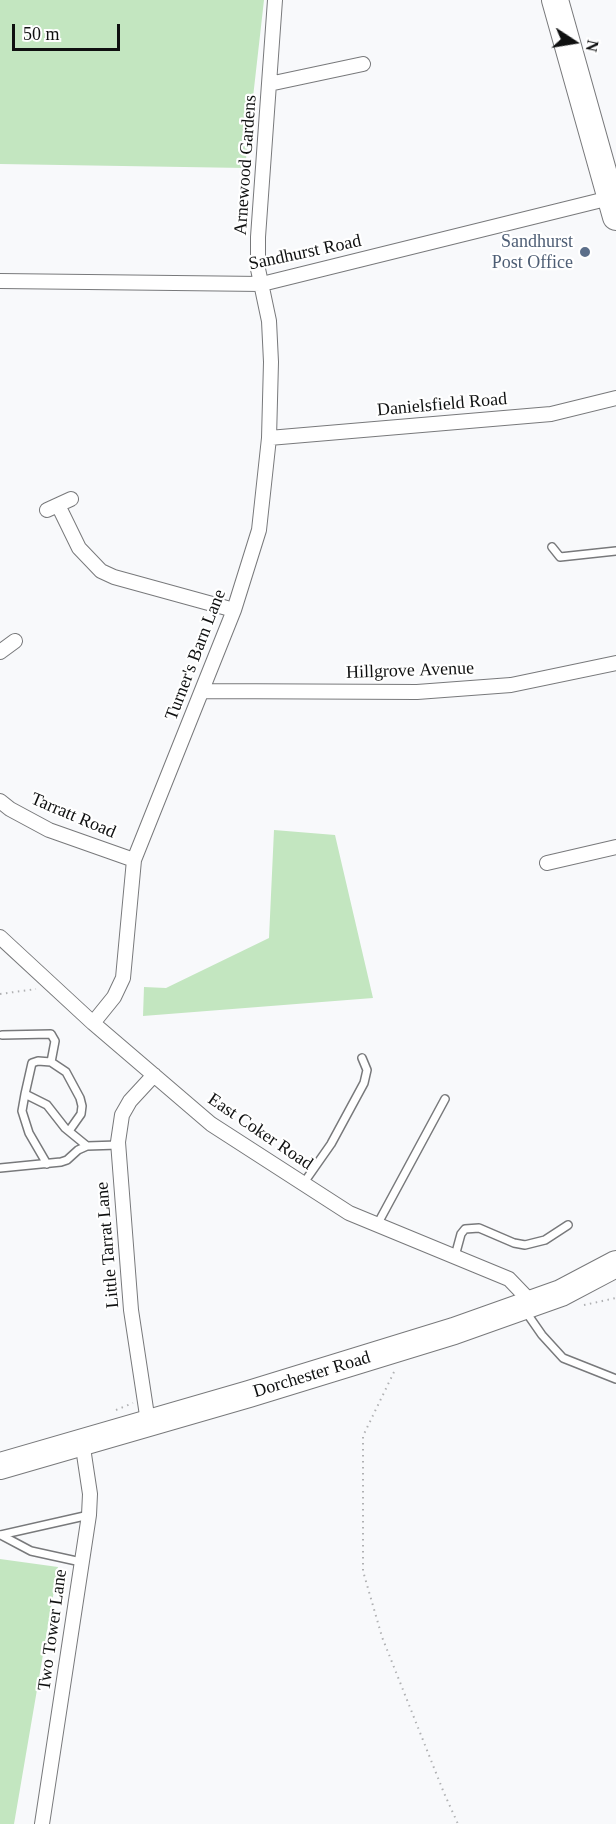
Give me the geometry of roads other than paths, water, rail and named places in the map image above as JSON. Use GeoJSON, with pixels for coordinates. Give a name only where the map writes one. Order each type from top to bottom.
{"type":"FeatureCollection","features":[{"type":"Feature","properties":{"kind":"highway"},"geometry":{"type":"LineString","coordinates":[[555,0],[613,207]]}},
{"type":"Feature","properties":{"kind":"highway","name":"Dorchester Road"},"geometry":{"type":"LineString","coordinates":[[0,1466],[249,1394],[454,1331],[561,1293],[616,1264]]}},
{"type":"Feature","properties":{"kind":"street","name":"Arnewood Gardens"},"geometry":{"type":"LineString","coordinates":[[262,284],[258,269],[258,237],[275,0]]}},
{"type":"Feature","properties":{"kind":"street","name":"Arnewood Gardens"},"geometry":{"type":"LineString","coordinates":[[269,84],[363,64]]}},
{"type":"Feature","properties":{"kind":"street","name":"Sandhurst Road"},"geometry":{"type":"LineString","coordinates":[[0,281],[262,284],[613,207]]}},
{"type":"Feature","properties":{"kind":"street","name":"Turner's Barn Lane"},"geometry":{"type":"LineString","coordinates":[[93,1023],[114,997],[123,978],[134,860],[234,610],[259,530],[269,438],[271,362],[269,321],[262,284]]}},
{"type":"Feature","properties":{"kind":"street","name":"Danielsfield Road"},"geometry":{"type":"LineString","coordinates":[[269,438],[551,414],[616,398]]}},
{"type":"Feature","properties":{"kind":"street"},"geometry":{"type":"LineString","coordinates":[[71,499],[52,508],[79,548],[101,571],[114,577],[234,610]]}},
{"type":"Feature","properties":{"kind":"street"},"geometry":{"type":"LineString","coordinates":[[0,652],[15,641]]}},
{"type":"Feature","properties":{"kind":"street","name":"Hillgrove Avenue"},"geometry":{"type":"LineString","coordinates":[[202,691],[417,692],[511,685],[616,663]]}},
{"type":"Feature","properties":{"kind":"street","name":"Tarratt Road"},"geometry":{"type":"LineString","coordinates":[[0,801],[49,830],[134,860]]}},
{"type":"Feature","properties":{"kind":"street"},"geometry":{"type":"LineString","coordinates":[[547,863],[616,847]]}},
{"type":"Feature","properties":{"kind":"street","name":"East Coker Road"},"geometry":{"type":"LineString","coordinates":[[0,937],[93,1023],[211,1124],[349,1214],[509,1279],[528,1305]]}},
{"type":"Feature","properties":{"kind":"street","name":"Little Tarrat Lane"},"geometry":{"type":"LineString","coordinates":[[148,1422],[131,1310],[118,1145],[122,1115],[130,1101],[154,1075]]}},
{"type":"Feature","properties":{"kind":"street","name":"Two Tower Lane"},"geometry":{"type":"LineString","coordinates":[[42,1824],[88,1515],[89,1485],[82,1441]]}},
{"type":"Feature","properties":{"kind":"lane"},"geometry":{"type":"LineString","coordinates":[[552,547],[561,556],[616,551]]}},
{"type":"Feature","properties":{"kind":"lane"},"geometry":{"type":"LineString","coordinates":[[2,1035],[51,1034],[55,1041],[51,1062]]}},
{"type":"Feature","properties":{"kind":"lane"},"geometry":{"type":"LineString","coordinates":[[303,1184],[331,1144],[364,1083],[367,1070],[362,1058]]}},
{"type":"Feature","properties":{"kind":"lane"},"geometry":{"type":"LineString","coordinates":[[47,1164],[29,1133],[22,1110],[32,1063],[38,1060],[51,1062],[66,1072],[80,1098],[81,1114],[69,1131]]}},
{"type":"Feature","properties":{"kind":"lane"},"geometry":{"type":"LineString","coordinates":[[25,1094],[47,1105],[69,1131],[87,1146]]}},
{"type":"Feature","properties":{"kind":"lane"},"geometry":{"type":"LineString","coordinates":[[377,1225],[445,1100]]}},
{"type":"Feature","properties":{"kind":"lane"},"geometry":{"type":"LineString","coordinates":[[0,1168],[47,1164],[67,1160],[78,1150],[87,1146],[118,1145]]}},
{"type":"Feature","properties":{"kind":"lane"},"geometry":{"type":"LineString","coordinates":[[454,1257],[461,1234],[465,1229],[479,1228],[514,1243],[525,1245],[545,1240],[568,1225]]}},
{"type":"Feature","properties":{"kind":"lane"},"geometry":{"type":"LineString","coordinates":[[528,1305],[542,1335],[563,1358],[616,1379]]}},
{"type":"Feature","properties":{"kind":"lane"},"geometry":{"type":"LineString","coordinates":[[1,1535],[88,1515]]}},
{"type":"Feature","properties":{"kind":"lane"},"geometry":{"type":"LineString","coordinates":[[1,1535],[31,1551],[81,1562]]}},
{"type":"Feature","properties":{"kind":"place","name":"Sandhurst Post Office"},"geometry":{"type":"Point","coordinates":[585,252]}}]}
